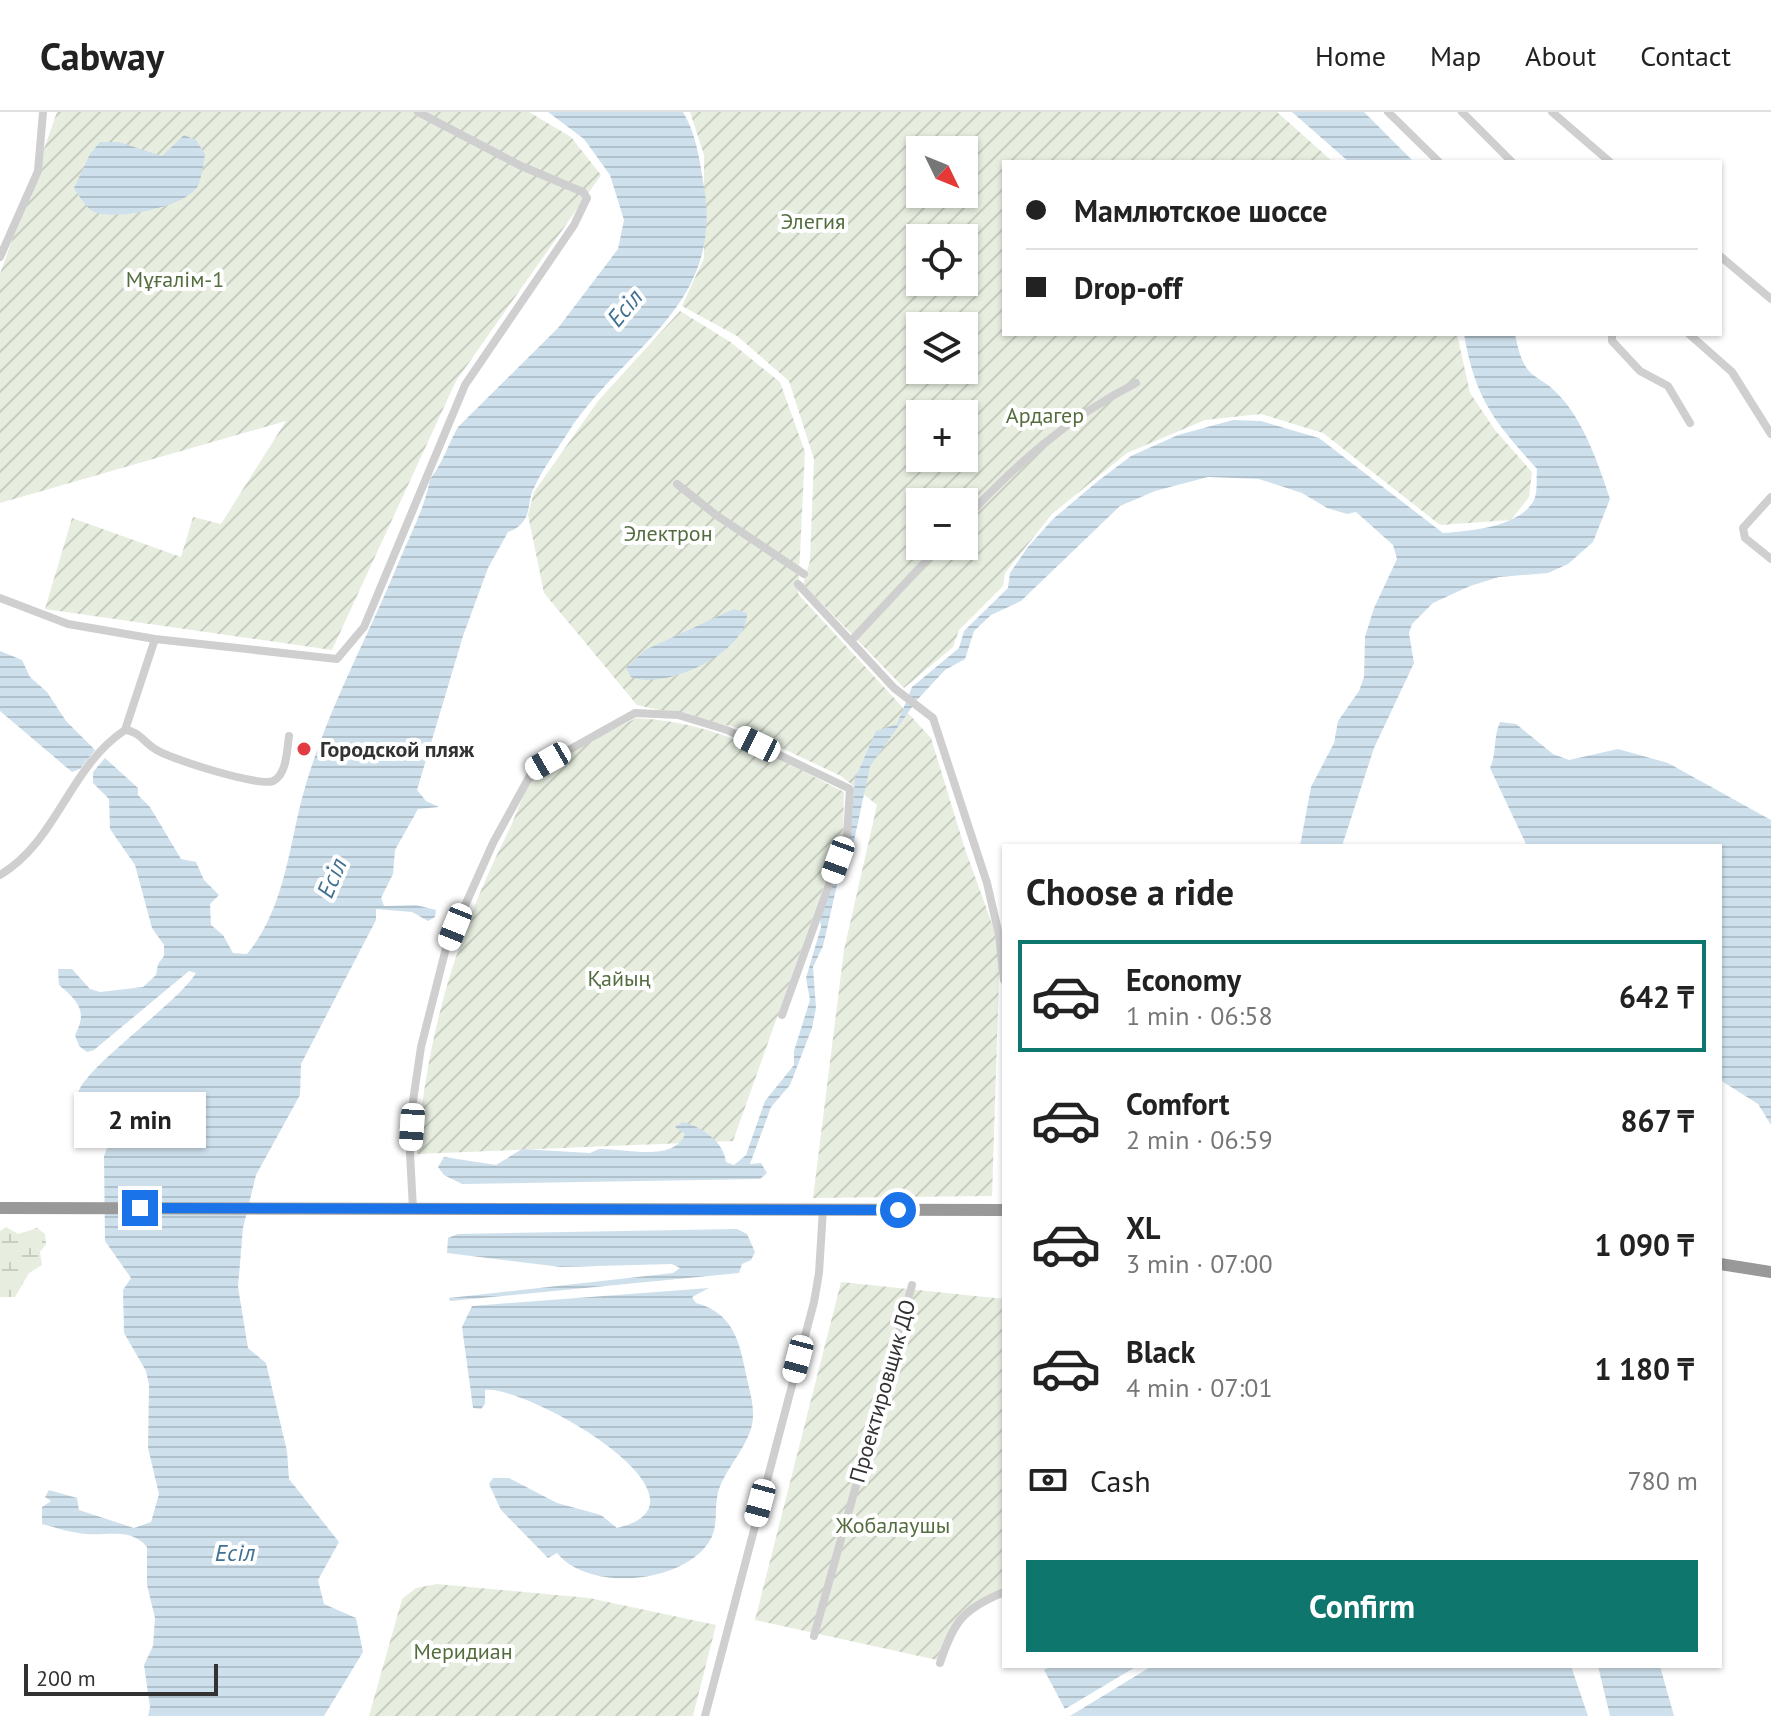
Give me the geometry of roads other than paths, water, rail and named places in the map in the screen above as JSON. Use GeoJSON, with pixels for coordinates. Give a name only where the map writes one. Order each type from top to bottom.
{"type":"FeatureCollection","features":[{"type":"Feature","properties":{"kind":"highway"},"geometry":{"type":"LineString","coordinates":[[0,1208],[1002,1210]]}},
{"type":"Feature","properties":{"kind":"highway"},"geometry":{"type":"LineString","coordinates":[[1722,1264],[1771,1272]]}},
{"type":"Feature","properties":{"kind":"street"},"geometry":{"type":"LineString","coordinates":[[0,257],[38,171],[43,112]]}},
{"type":"Feature","properties":{"kind":"street"},"geometry":{"type":"LineString","coordinates":[[0,598],[68,624],[155,639],[337,659],[364,627],[465,385],[574,225],[587,198],[583,192],[521,166],[418,112]]}},
{"type":"Feature","properties":{"kind":"street"},"geometry":{"type":"LineString","coordinates":[[1388,112],[1437,160]]}},
{"type":"Feature","properties":{"kind":"street"},"geometry":{"type":"LineString","coordinates":[[1462,112],[1510,160]]}},
{"type":"Feature","properties":{"kind":"street"},"geometry":{"type":"LineString","coordinates":[[1552,112],[1608,160]]}},
{"type":"Feature","properties":{"kind":"street"},"geometry":{"type":"LineString","coordinates":[[1722,258],[1771,299]]}},
{"type":"Feature","properties":{"kind":"street"},"geometry":{"type":"LineString","coordinates":[[1612,336],[1612,341],[1640,371],[1668,386],[1690,423]]}},
{"type":"Feature","properties":{"kind":"street"},"geometry":{"type":"LineString","coordinates":[[1691,336],[1732,372],[1771,434]]}},
{"type":"Feature","properties":{"kind":"street"},"geometry":{"type":"LineString","coordinates":[[978,505],[1004,476],[1087,408],[1136,383]]}},
{"type":"Feature","properties":{"kind":"street"},"geometry":{"type":"LineString","coordinates":[[677,484],[716,515],[804,574]]}},
{"type":"Feature","properties":{"kind":"street"},"geometry":{"type":"LineString","coordinates":[[1771,497],[1744,524],[1745,538],[1771,559]]}},
{"type":"Feature","properties":{"kind":"street"},"geometry":{"type":"LineString","coordinates":[[851,641],[927,560]]}},
{"type":"Feature","properties":{"kind":"street"},"geometry":{"type":"LineString","coordinates":[[798,584],[903,694],[933,718],[987,883],[1002,962]]}},
{"type":"Feature","properties":{"kind":"street"},"geometry":{"type":"LineString","coordinates":[[0,875],[40,841],[79,778],[125,730],[155,639]]}},
{"type":"Feature","properties":{"kind":"street"},"geometry":{"type":"LineString","coordinates":[[413,1209],[410,1153],[421,1047],[446,948],[463,906],[533,770],[619,719],[635,713],[678,715],[714,726],[850,789],[847,834],[782,1015]]}},
{"type":"Feature","properties":{"kind":"street"},"geometry":{"type":"LineString","coordinates":[[125,730],[133,730],[156,751],[202,769],[258,783],[274,781],[282,772],[289,736]]}},
{"type":"Feature","properties":{"kind":"street"},"geometry":{"type":"LineString","coordinates":[[705,1716],[814,1302],[823,1209]]}},
{"type":"Feature","properties":{"kind":"street","name":"Проектировщик ДО"},"geometry":{"type":"LineString","coordinates":[[814,1636],[912,1285]]}},
{"type":"Feature","properties":{"kind":"street"},"geometry":{"type":"LineString","coordinates":[[940,1663],[956,1623],[977,1603],[1002,1593]]}},
{"type":"Feature","properties":{"kind":"water","name":"Есіл"},"geometry":{"type":"Polygon","coordinates":[[[548,112],[683,112],[698,154],[706,224],[700,260],[686,292],[666,320],[592,401],[569,431],[532,491],[524,520],[508,532],[488,568],[463,636],[417,790],[426,801],[439,807],[418,809],[395,850],[393,874],[381,898],[384,906],[416,905],[436,910],[435,917],[428,921],[412,912],[376,909],[376,920],[301,1064],[300,1095],[256,1175],[243,1228],[238,1287],[248,1348],[266,1363],[287,1451],[289,1479],[339,1542],[318,1580],[324,1604],[356,1618],[363,1652],[324,1716],[148,1716],[150,1707],[144,1665],[153,1646],[155,1618],[147,1585],[147,1547],[127,1535],[81,1533],[42,1524],[42,1507],[51,1501],[45,1497],[49,1490],[77,1498],[79,1510],[134,1528],[151,1522],[159,1494],[148,1448],[149,1385],[146,1371],[124,1333],[123,1290],[131,1278],[105,1241],[104,1156],[116,1126],[126,1118],[121,1103],[111,1096],[84,1100],[78,1094],[95,1069],[186,986],[196,973],[189,971],[94,1050],[87,1052],[79,1046],[75,1035],[81,1013],[76,1002],[59,985],[58,969],[72,969],[90,989],[100,992],[143,987],[156,975],[158,964],[164,956],[164,945],[152,928],[135,865],[110,829],[109,799],[93,783],[93,772],[105,758],[138,788],[138,795],[150,807],[181,859],[196,862],[204,880],[219,895],[210,904],[211,925],[223,935],[233,953],[247,954],[258,940],[274,907],[306,785],[329,719],[417,520],[430,479],[458,427],[558,328],[618,249],[624,220],[610,175],[584,139],[548,112]]]}},
{"type":"Feature","properties":{"kind":"water"},"geometry":{"type":"Polygon","coordinates":[[[1292,112],[1364,112],[1412,160],[1347,160],[1292,112]]]}},
{"type":"Feature","properties":{"kind":"water"},"geometry":{"type":"Polygon","coordinates":[[[184,135],[196,140],[205,154],[199,184],[182,199],[151,210],[104,214],[88,208],[74,188],[90,154],[100,142],[119,142],[162,156],[184,135]]]}},
{"type":"Feature","properties":{"kind":"water"},"geometry":{"type":"Polygon","coordinates":[[[1464,336],[1515,336],[1528,370],[1556,391],[1586,436],[1610,499],[1593,542],[1568,564],[1548,573],[1499,577],[1470,586],[1433,603],[1412,624],[1409,633],[1414,663],[1374,748],[1343,844],[1300,844],[1311,787],[1334,743],[1338,721],[1359,691],[1364,677],[1365,637],[1374,608],[1397,559],[1393,545],[1356,512],[1347,514],[1327,508],[1302,493],[1259,479],[1208,477],[1155,491],[1120,506],[1021,601],[991,615],[974,631],[965,659],[945,670],[917,700],[870,766],[854,841],[840,872],[823,946],[813,967],[816,1008],[812,1028],[790,1085],[771,1107],[750,1164],[761,1163],[767,1173],[760,1179],[462,1184],[444,1175],[438,1167],[444,1157],[496,1165],[522,1149],[590,1153],[599,1149],[660,1151],[679,1143],[685,1134],[675,1127],[683,1122],[711,1136],[721,1148],[726,1162],[734,1165],[746,1155],[765,1101],[794,1065],[794,1051],[810,1000],[806,978],[821,927],[819,912],[830,893],[832,879],[850,835],[855,779],[876,731],[897,724],[912,687],[959,648],[964,631],[1008,588],[1010,573],[1053,519],[1131,456],[1178,435],[1233,420],[1261,421],[1319,438],[1443,533],[1506,522],[1527,509],[1534,500],[1537,469],[1488,408],[1464,336]]]}},
{"type":"Feature","properties":{"kind":"water"},"geometry":{"type":"Polygon","coordinates":[[[734,609],[747,613],[744,628],[720,654],[702,665],[664,678],[646,680],[631,677],[626,668],[645,650],[734,609]]]}},
{"type":"Feature","properties":{"kind":"water"},"geometry":{"type":"Polygon","coordinates":[[[0,651],[22,660],[30,677],[47,692],[66,721],[95,750],[80,769],[72,772],[0,711],[0,651]]]}},
{"type":"Feature","properties":{"kind":"water"},"geometry":{"type":"Polygon","coordinates":[[[1500,722],[1516,724],[1553,754],[1569,760],[1618,749],[1668,763],[1771,820],[1771,1125],[1758,1104],[1722,1081],[1722,844],[1526,844],[1490,768],[1500,722]]]}},
{"type":"Feature","properties":{"kind":"water"},"geometry":{"type":"Polygon","coordinates":[[[737,1229],[747,1234],[755,1252],[751,1260],[742,1264],[739,1273],[450,1301],[449,1298],[673,1273],[680,1268],[672,1264],[561,1267],[447,1253],[448,1238],[458,1234],[737,1229]]]}},
{"type":"Feature","properties":{"kind":"water"},"geometry":{"type":"Polygon","coordinates":[[[709,1288],[692,1297],[696,1303],[720,1315],[734,1334],[742,1357],[753,1414],[745,1442],[719,1489],[714,1529],[709,1542],[696,1556],[678,1567],[634,1578],[590,1574],[571,1565],[557,1553],[548,1558],[501,1510],[489,1484],[493,1478],[509,1478],[557,1503],[601,1515],[617,1528],[645,1514],[649,1494],[636,1471],[609,1447],[575,1424],[540,1406],[508,1393],[485,1390],[485,1404],[481,1409],[473,1408],[462,1327],[472,1306],[709,1288]]]}},
{"type":"Feature","properties":{"kind":"water"},"geometry":{"type":"Polygon","coordinates":[[[1048,1668],[1134,1668],[1065,1709],[1044,1670],[1048,1668]]]}},
{"type":"Feature","properties":{"kind":"water"},"geometry":{"type":"Polygon","coordinates":[[[1149,1668],[1572,1668],[1588,1716],[1070,1716],[1149,1668]]]}},
{"type":"Feature","properties":{"kind":"water"},"geometry":{"type":"Polygon","coordinates":[[[1598,1668],[1661,1668],[1674,1716],[1610,1716],[1598,1668]]]}},
{"type":"Feature","properties":{"kind":"place","name":"Городской пляж"},"geometry":{"type":"Point","coordinates":[304,749]}},
{"type":"Feature","properties":{"kind":"park label","name":"Элегия"},"geometry":{"type":"Point","coordinates":[813,221]}},
{"type":"Feature","properties":{"kind":"park label","name":"Мұғалім-1"},"geometry":{"type":"Point","coordinates":[175,279]}},
{"type":"Feature","properties":{"kind":"park label","name":"Ардагер"},"geometry":{"type":"Point","coordinates":[1045,415]}},
{"type":"Feature","properties":{"kind":"park label","name":"Электрон"},"geometry":{"type":"Point","coordinates":[668,533]}},
{"type":"Feature","properties":{"kind":"park label","name":"Қайың"},"geometry":{"type":"Point","coordinates":[619,978]}},
{"type":"Feature","properties":{"kind":"park label","name":"Жобалаушы"},"geometry":{"type":"Point","coordinates":[893,1525]}},
{"type":"Feature","properties":{"kind":"park label","name":"Меридиан"},"geometry":{"type":"Point","coordinates":[463,1651]}}]}
